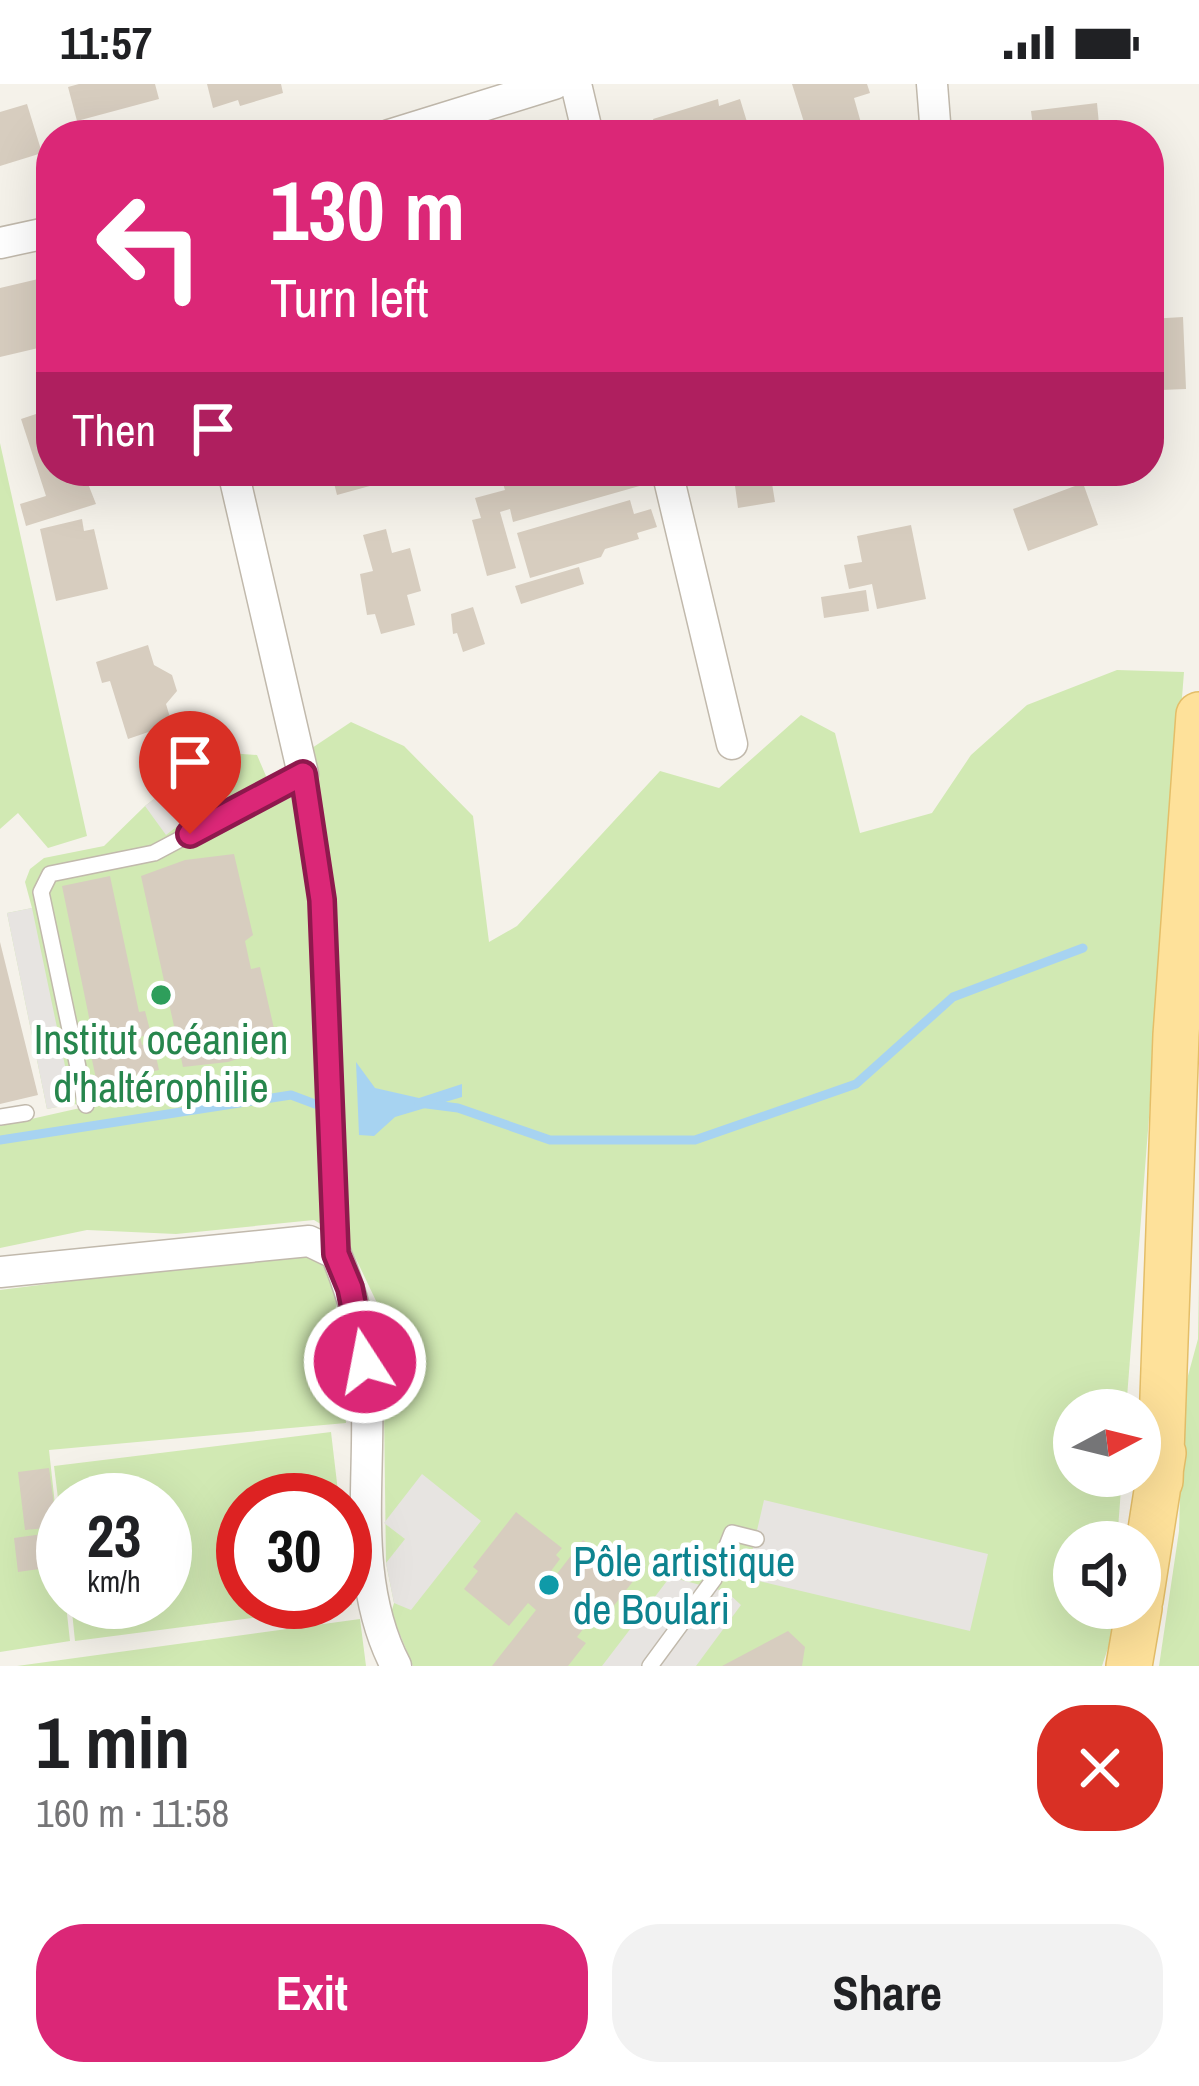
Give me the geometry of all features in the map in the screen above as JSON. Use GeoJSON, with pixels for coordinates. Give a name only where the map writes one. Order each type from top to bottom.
{"type":"FeatureCollection","features":[{"type":"Feature","properties":{"kind":"main road"},"geometry":{"type":"LineString","coordinates":[[1161,1453],[1176,1035],[1199,715]]}},
{"type":"Feature","properties":{"kind":"main road"},"geometry":{"type":"LineString","coordinates":[[1161,1473],[1199,1170]]}},
{"type":"Feature","properties":{"kind":"main road"},"geometry":{"type":"LineString","coordinates":[[1129,1666],[1135,1629]]}},
{"type":"Feature","properties":{"kind":"street"},"geometry":{"type":"LineString","coordinates":[[438,120],[554,84]]}},
{"type":"Feature","properties":{"kind":"street"},"geometry":{"type":"LineString","coordinates":[[576,84],[584,120]]}},
{"type":"Feature","properties":{"kind":"street"},"geometry":{"type":"LineString","coordinates":[[932,84],[935,120]]}},
{"type":"Feature","properties":{"kind":"street"},"geometry":{"type":"LineString","coordinates":[[0,243],[36,235]]}},
{"type":"Feature","properties":{"kind":"street"},"geometry":{"type":"LineString","coordinates":[[236,486],[303,774]]}},
{"type":"Feature","properties":{"kind":"street"},"geometry":{"type":"LineString","coordinates":[[672,486],[732,745]]}},
{"type":"Feature","properties":{"kind":"street"},"geometry":{"type":"LineString","coordinates":[[0,1272],[309,1241],[336,1254],[350,1288],[365,1362],[365,1510],[374,1608],[393,1663]]}},
{"type":"Feature","properties":{"kind":"lane"},"geometry":{"type":"LineString","coordinates":[[86,1105],[41,892],[50,874],[154,853],[303,774],[322,900],[336,1254]]}},
{"type":"Feature","properties":{"kind":"lane"},"geometry":{"type":"LineString","coordinates":[[0,1118],[26,1113]]}},
{"type":"Feature","properties":{"kind":"lane"},"geometry":{"type":"LineString","coordinates":[[650,1666],[714,1579],[732,1533],[756,1539]]}},
{"type":"Feature","properties":{"kind":"green space"},"geometry":{"type":"Polygon","coordinates":[[[0,443],[87,836],[48,848],[18,813],[0,829],[0,443]]]}},
{"type":"Feature","properties":{"kind":"green space"},"geometry":{"type":"Polygon","coordinates":[[[1117,670],[1184,672],[1128,1389],[1053,1389],[1053,1497],[1120,1497],[1119,1521],[1053,1521],[1053,1629],[1112,1629],[1102,1666],[413,1666],[391,1613],[394,1603],[386,1563],[378,1305],[347,1240],[314,1220],[176,1234],[87,1230],[0,1248],[0,1126],[89,1106],[47,1109],[7,913],[32,908],[25,882],[30,869],[44,858],[104,846],[145,806],[215,752],[257,755],[278,804],[311,787],[312,748],[351,722],[404,746],[473,816],[489,942],[517,926],[660,771],[719,788],[801,715],[835,733],[860,833],[932,813],[971,755],[1027,705],[1117,670]]]}},
{"type":"Feature","properties":{"kind":"green space"},"geometry":{"type":"Polygon","coordinates":[[[294,1253],[322,1263],[335,1292],[346,1423],[49,1450],[52,1473],[36,1473],[36,1629],[69,1629],[70,1641],[0,1652],[0,1290],[294,1253]]]}},
{"type":"Feature","properties":{"kind":"green space"},"geometry":{"type":"Polygon","coordinates":[[[1199,1283],[1199,1666],[1159,1666],[1179,1531],[1183,1394],[1198,1339],[1199,1283]]]}},
{"type":"Feature","properties":{"kind":"green space"},"geometry":{"type":"Polygon","coordinates":[[[331,1432],[336,1473],[216,1473],[216,1623],[192,1626],[192,1473],[55,1473],[54,1466],[331,1432]]]}},
{"type":"Feature","properties":{"kind":"green space"},"geometry":{"type":"Polygon","coordinates":[[[74,1629],[167,1629],[75,1641],[74,1629]]]}},
{"type":"Feature","properties":{"kind":"green space"},"geometry":{"type":"Polygon","coordinates":[[[287,1629],[361,1629],[366,1666],[17,1666],[287,1629]]]}},
{"type":"Feature","properties":{"kind":"shaded area"},"geometry":{"type":"Polygon","coordinates":[[[215,752],[237,780],[166,835],[145,806],[215,752]]]}},
{"type":"Feature","properties":{"kind":"shaded area"},"geometry":{"type":"Polygon","coordinates":[[[32,908],[73,1104],[47,1109],[7,913],[32,908]]]}},
{"type":"Feature","properties":{"kind":"shaded area"},"geometry":{"type":"Polygon","coordinates":[[[422,1474],[481,1521],[411,1610],[394,1603],[386,1563],[405,1539],[384,1523],[422,1474]]]}},
{"type":"Feature","properties":{"kind":"shaded area"},"geometry":{"type":"Polygon","coordinates":[[[764,1500],[988,1554],[970,1631],[746,1578],[764,1500]]]}},
{"type":"Feature","properties":{"kind":"shaded area"},"geometry":{"type":"Polygon","coordinates":[[[670,1577],[727,1592],[741,1605],[696,1666],[602,1666],[670,1577]]]}},
{"type":"Feature","properties":{"kind":"water"},"geometry":{"type":"Polygon","coordinates":[[[356,1062],[375,1088],[419,1098],[462,1084],[462,1097],[395,1117],[374,1136],[359,1135],[356,1062]]]}},
{"type":"Feature","properties":{"kind":"building"},"geometry":{"type":"Polygon","coordinates":[[[155,84],[159,99],[77,120],[68,87],[155,84]]]}},
{"type":"Feature","properties":{"kind":"building"},"geometry":{"type":"Polygon","coordinates":[[[207,84],[281,84],[283,93],[240,106],[238,100],[213,108],[207,84]]]}},
{"type":"Feature","properties":{"kind":"building"},"geometry":{"type":"Polygon","coordinates":[[[792,84],[867,84],[870,93],[854,98],[860,120],[803,120],[792,84]]]}},
{"type":"Feature","properties":{"kind":"building"},"geometry":{"type":"Polygon","coordinates":[[[718,99],[719,106],[740,99],[746,120],[653,120],[718,99]]]}},
{"type":"Feature","properties":{"kind":"building"},"geometry":{"type":"Polygon","coordinates":[[[1097,103],[1099,120],[1032,120],[1031,111],[1097,103]]]}},
{"type":"Feature","properties":{"kind":"building"},"geometry":{"type":"Polygon","coordinates":[[[27,104],[36,133],[36,155],[0,166],[0,112],[27,104]]]}},
{"type":"Feature","properties":{"kind":"building"},"geometry":{"type":"Polygon","coordinates":[[[36,280],[36,349],[0,357],[0,288],[36,280]]]}},
{"type":"Feature","properties":{"kind":"building"},"geometry":{"type":"Polygon","coordinates":[[[1183,317],[1186,389],[1164,390],[1164,318],[1183,317]]]}},
{"type":"Feature","properties":{"kind":"building"},"geometry":{"type":"Polygon","coordinates":[[[36,414],[36,465],[21,419],[36,414]]]}},
{"type":"Feature","properties":{"kind":"building"},"geometry":{"type":"Polygon","coordinates":[[[43,486],[89,486],[96,504],[26,526],[20,504],[46,496],[43,486]]]}},
{"type":"Feature","properties":{"kind":"building"},"geometry":{"type":"Polygon","coordinates":[[[335,486],[370,486],[337,495],[335,486]]]}},
{"type":"Feature","properties":{"kind":"building"},"geometry":{"type":"Polygon","coordinates":[[[504,486],[639,486],[513,522],[510,509],[500,512],[516,568],[487,576],[472,520],[481,518],[475,498],[505,490],[504,486]]]}},
{"type":"Feature","properties":{"kind":"building"},"geometry":{"type":"Polygon","coordinates":[[[735,486],[772,486],[775,502],[738,508],[735,486]]]}},
{"type":"Feature","properties":{"kind":"building"},"geometry":{"type":"Polygon","coordinates":[[[1084,486],[1098,525],[1028,551],[1013,509],[1084,486]]]}},
{"type":"Feature","properties":{"kind":"building"},"geometry":{"type":"Polygon","coordinates":[[[630,500],[634,514],[651,509],[657,527],[637,533],[639,539],[605,549],[601,557],[530,578],[517,533],[630,500]]]}},
{"type":"Feature","properties":{"kind":"building"},"geometry":{"type":"Polygon","coordinates":[[[82,519],[84,531],[94,529],[108,589],[56,601],[40,529],[82,519]]]}},
{"type":"Feature","properties":{"kind":"building"},"geometry":{"type":"Polygon","coordinates":[[[911,525],[926,599],[877,609],[872,584],[849,589],[844,565],[862,562],[857,536],[911,525]]]}},
{"type":"Feature","properties":{"kind":"building"},"geometry":{"type":"Polygon","coordinates":[[[386,529],[392,553],[410,548],[421,591],[407,595],[415,625],[381,634],[375,614],[367,615],[360,574],[373,571],[363,535],[386,529]]]}},
{"type":"Feature","properties":{"kind":"building"},"geometry":{"type":"Polygon","coordinates":[[[579,567],[584,584],[521,604],[515,586],[579,567]]]}},
{"type":"Feature","properties":{"kind":"building"},"geometry":{"type":"Polygon","coordinates":[[[866,590],[869,611],[824,618],[821,597],[866,590]]]}},
{"type":"Feature","properties":{"kind":"building"},"geometry":{"type":"Polygon","coordinates":[[[473,607],[485,644],[463,652],[457,633],[453,634],[451,614],[473,607]]]}},
{"type":"Feature","properties":{"kind":"building"},"geometry":{"type":"Polygon","coordinates":[[[148,645],[154,665],[172,675],[177,691],[166,704],[172,724],[128,739],[110,681],[102,683],[96,662],[148,645]]]}},
{"type":"Feature","properties":{"kind":"building"},"geometry":{"type":"Polygon","coordinates":[[[234,854],[253,935],[245,941],[251,969],[260,967],[278,1046],[228,1062],[183,1067],[141,876],[185,860],[234,854]]]}},
{"type":"Feature","properties":{"kind":"building"},"geometry":{"type":"Polygon","coordinates":[[[110,876],[139,1012],[145,1011],[151,1034],[140,1037],[142,1045],[153,1043],[159,1070],[97,1083],[84,1023],[90,1022],[62,886],[110,876]]]}},
{"type":"Feature","properties":{"kind":"building"},"geometry":{"type":"Polygon","coordinates":[[[0,942],[38,1095],[0,1104],[0,942]]]}},
{"type":"Feature","properties":{"kind":"building"},"geometry":{"type":"Polygon","coordinates":[[[49,1468],[50,1473],[36,1473],[36,1529],[25,1530],[18,1472],[49,1468]]]}},
{"type":"Feature","properties":{"kind":"building","name":"Pôle artistique de Boulari"},"geometry":{"type":"Polygon","coordinates":[[[516,1512],[562,1548],[548,1575],[553,1579],[583,1540],[634,1580],[605,1617],[597,1611],[577,1637],[586,1643],[568,1666],[492,1666],[536,1610],[528,1603],[509,1626],[464,1589],[478,1571],[473,1567],[516,1512]]]}},
{"type":"Feature","properties":{"kind":"building"},"geometry":{"type":"Polygon","coordinates":[[[36,1535],[36,1569],[18,1572],[14,1538],[36,1535]]]}},
{"type":"Feature","properties":{"kind":"building"},"geometry":{"type":"Polygon","coordinates":[[[788,1631],[805,1647],[802,1666],[722,1666],[788,1631]]]}},
{"type":"Feature","properties":{"kind":"waterway"},"geometry":{"type":"LineString","coordinates":[[419,1103],[458,1108],[550,1140],[695,1140],[856,1084],[953,997],[1083,948]]}},
{"type":"Feature","properties":{"kind":"waterway"},"geometry":{"type":"LineString","coordinates":[[0,1140],[291,1095],[315,1104]]}},
{"type":"Feature","properties":{"kind":"place","name":"Institut océanien d'haltérophilie"},"geometry":{"type":"Point","coordinates":[161,995]}},
{"type":"Feature","properties":{"kind":"place","name":"Pôle artistique de Boulari"},"geometry":{"type":"Point","coordinates":[549,1585]}},
{"type":"Feature","properties":{"kind":"route"},"geometry":{"type":"LineString","coordinates":[[190,834],[303,774],[322,900],[336,1254],[350,1288],[365,1362]]}}]}
